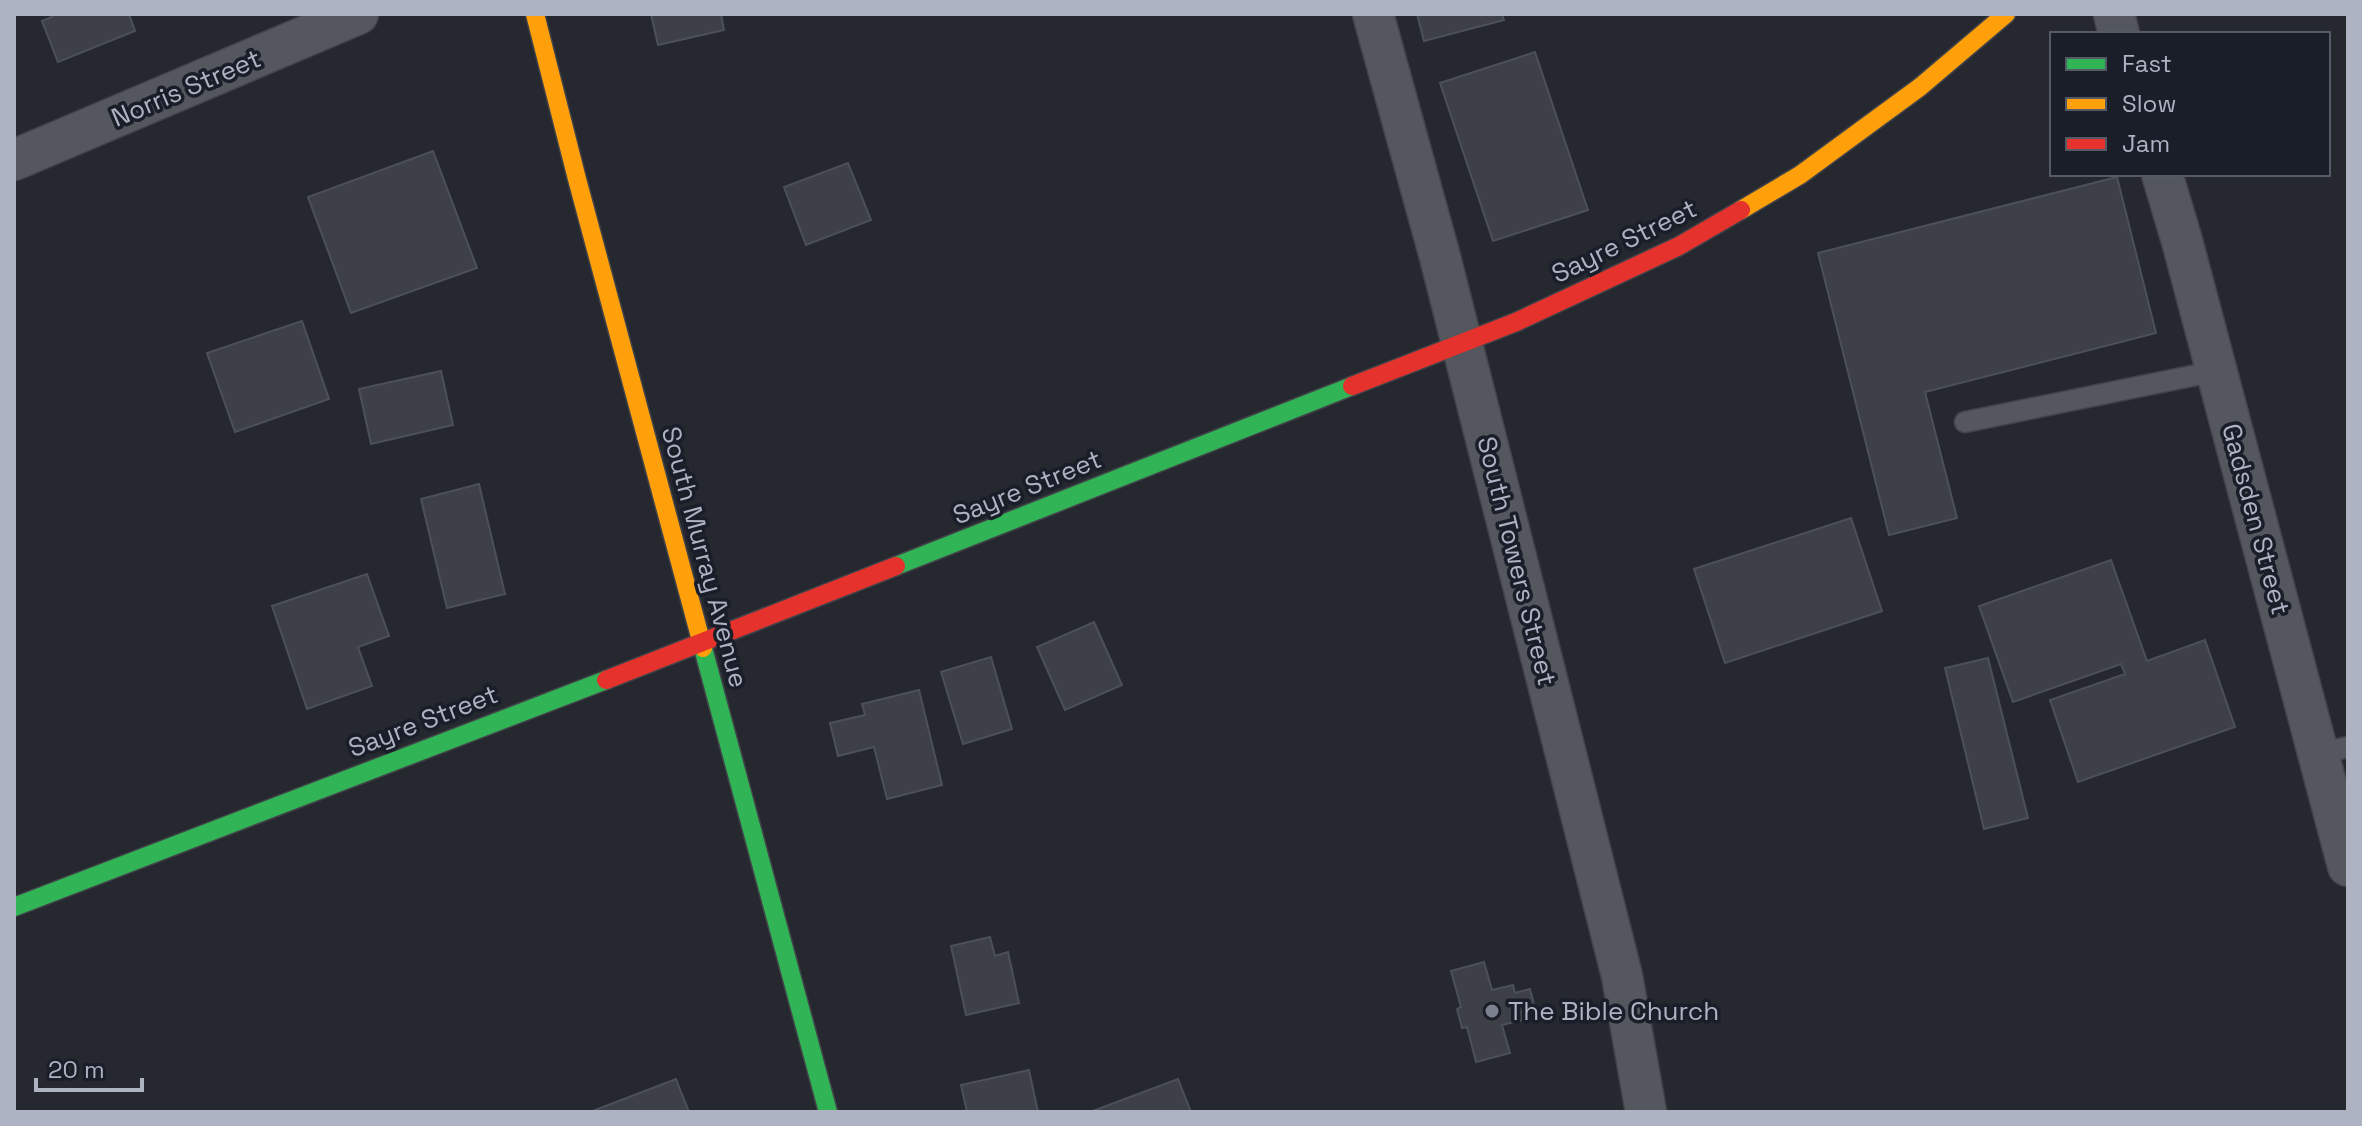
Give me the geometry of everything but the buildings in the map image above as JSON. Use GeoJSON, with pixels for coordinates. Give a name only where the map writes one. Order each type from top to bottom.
{"type":"FeatureCollection","features":[{"type":"Feature","properties":{"kind":"main road","name":"South Murray Avenue"},"geometry":{"type":"LineString","coordinates":[[535,14],[828,1112]]}},
{"type":"Feature","properties":{"kind":"main road","name":"Sayre Street"},"geometry":{"type":"LineString","coordinates":[[14,907],[701,643],[1516,322],[1679,246],[1800,175],[1920,87],[2006,14]]}},
{"type":"Feature","properties":{"kind":"street","name":"Norris Street"},"geometry":{"type":"LineString","coordinates":[[14,160],[358,14]]}},
{"type":"Feature","properties":{"kind":"street","name":"South Towers Street"},"geometry":{"type":"LineString","coordinates":[[1373,14],[1462,343],[1622,976],[1646,1112]]}},
{"type":"Feature","properties":{"kind":"street","name":"Gadsden Street"},"geometry":{"type":"LineString","coordinates":[[2163,176],[2216,371],[2333,751],[2348,866]]}},
{"type":"Feature","properties":{"kind":"lane"},"geometry":{"type":"LineString","coordinates":[[1965,422],[2216,371]]}},
{"type":"Feature","properties":{"kind":"traffic: fast"},"geometry":{"type":"LineString","coordinates":[[896,566],[1352,386]]}},
{"type":"Feature","properties":{"kind":"traffic: fast"},"geometry":{"type":"LineString","coordinates":[[703,648],[828,1112]]}},
{"type":"Feature","properties":{"kind":"traffic: fast"},"geometry":{"type":"LineString","coordinates":[[14,907],[606,680]]}},
{"type":"Feature","properties":{"kind":"traffic: slow"},"geometry":{"type":"LineString","coordinates":[[535,14],[703,648]]}},
{"type":"Feature","properties":{"kind":"traffic: slow"},"geometry":{"type":"LineString","coordinates":[[1741,210],[1800,175],[1920,87],[2006,14]]}},
{"type":"Feature","properties":{"kind":"traffic: jam"},"geometry":{"type":"LineString","coordinates":[[1352,386],[1516,322],[1679,246],[1741,210]]}},
{"type":"Feature","properties":{"kind":"traffic: jam"},"geometry":{"type":"LineString","coordinates":[[606,680],[896,566]]}},
{"type":"Feature","properties":{"kind":"place","name":"The Bible Church"},"geometry":{"type":"Point","coordinates":[1492,1011]}}]}
